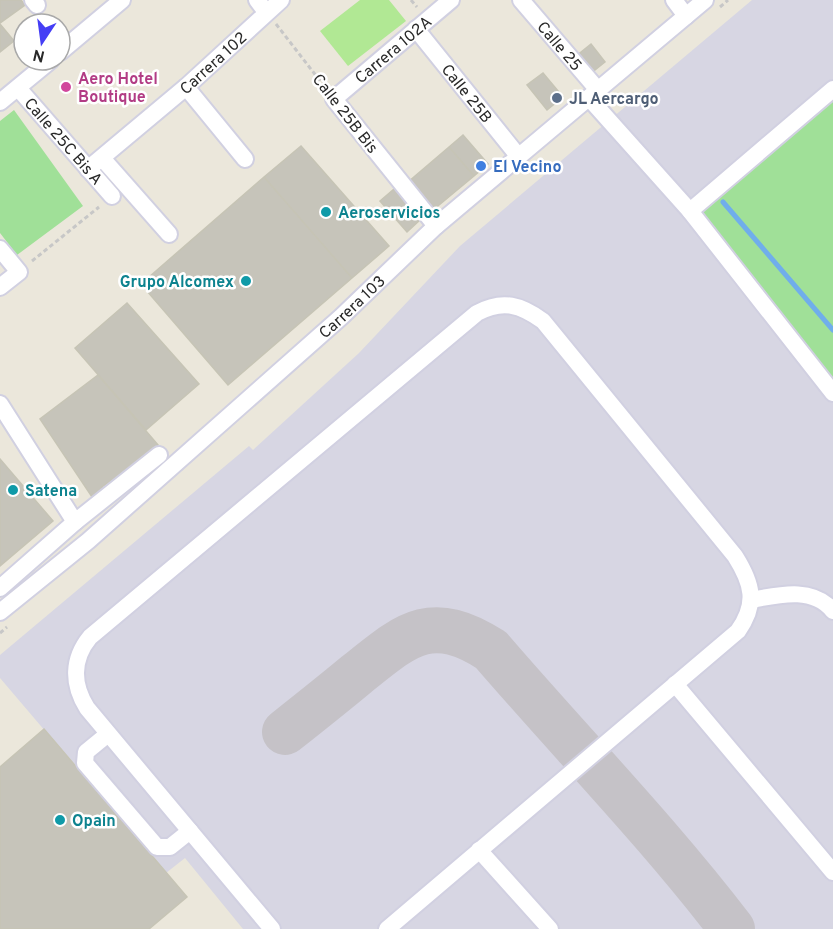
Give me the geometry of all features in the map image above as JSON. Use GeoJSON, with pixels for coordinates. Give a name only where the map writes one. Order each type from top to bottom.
{"type":"FeatureCollection","features":[{"type":"Feature","properties":{"kind":"street"},"geometry":{"type":"LineString","coordinates":[[72,42],[122,0]]}},
{"type":"Feature","properties":{"kind":"street","name":"Carrera 102"},"geometry":{"type":"LineString","coordinates":[[88,169],[186,87],[262,6],[280,0]]}},
{"type":"Feature","properties":{"kind":"street","name":"Carrera 102A"},"geometry":{"type":"LineString","coordinates":[[334,99],[451,0]]}},
{"type":"Feature","properties":{"kind":"street","name":"Calle 25"},"geometry":{"type":"LineString","coordinates":[[521,0],[593,94],[690,211],[833,393]]}},
{"type":"Feature","properties":{"kind":"street"},"geometry":{"type":"LineString","coordinates":[[674,0],[686,16]]}},
{"type":"Feature","properties":{"kind":"street","name":"Carrera 103"},"geometry":{"type":"LineString","coordinates":[[0,612],[88,541],[341,317],[436,226],[705,0]]}},
{"type":"Feature","properties":{"kind":"street","name":"Calle 25B"},"geometry":{"type":"LineString","coordinates":[[416,29],[519,157]]}},
{"type":"Feature","properties":{"kind":"street"},"geometry":{"type":"LineString","coordinates":[[0,102],[37,72]]}},
{"type":"Feature","properties":{"kind":"street"},"geometry":{"type":"LineString","coordinates":[[186,87],[245,159]]}},
{"type":"Feature","properties":{"kind":"street","name":"Calle 25C Bis A"},"geometry":{"type":"LineString","coordinates":[[18,88],[111,196]]}},
{"type":"Feature","properties":{"kind":"street"},"geometry":{"type":"LineString","coordinates":[[690,211],[833,89]]}},
{"type":"Feature","properties":{"kind":"street","name":"Calle 25B Bis"},"geometry":{"type":"LineString","coordinates":[[334,99],[436,226]]}},
{"type":"Feature","properties":{"kind":"street"},"geometry":{"type":"LineString","coordinates":[[102,158],[169,234]]}},
{"type":"Feature","properties":{"kind":"street"},"geometry":{"type":"LineString","coordinates":[[0,249],[19,272],[0,287]]}},
{"type":"Feature","properties":{"kind":"street"},"geometry":{"type":"LineString","coordinates":[[272,929],[82,700],[76,681],[78,654],[90,638],[477,313],[503,303],[529,310],[543,321],[735,556],[748,576],[751,600],[738,632],[387,929]]}},
{"type":"Feature","properties":{"kind":"street"},"geometry":{"type":"LineString","coordinates":[[0,404],[75,522]]}},
{"type":"Feature","properties":{"kind":"street"},"geometry":{"type":"LineString","coordinates":[[0,588],[75,522],[159,455]]}},
{"type":"Feature","properties":{"kind":"street"},"geometry":{"type":"LineString","coordinates":[[751,600],[794,594],[821,600],[833,611]]}},
{"type":"Feature","properties":{"kind":"street"},"geometry":{"type":"LineString","coordinates":[[675,684],[833,872]]}},
{"type":"Feature","properties":{"kind":"street"},"geometry":{"type":"LineString","coordinates":[[108,734],[86,752],[86,763],[157,847],[170,847],[190,831]]}},
{"type":"Feature","properties":{"kind":"street"},"geometry":{"type":"LineString","coordinates":[[479,850],[550,929]]}},
{"type":"Feature","properties":{"kind":"path","name":"Calle 25B Bis"},"geometry":{"type":"LineString","coordinates":[[262,6],[334,99]]}},
{"type":"Feature","properties":{"kind":"path"},"geometry":{"type":"LineString","coordinates":[[19,272],[111,196]]}},
{"type":"Feature","properties":{"kind":"shaded area"},"geometry":{"type":"Polygon","coordinates":[[[752,0],[833,0],[833,929],[243,929],[185,858],[166,873],[0,678],[0,655],[249,446],[253,450],[359,353],[460,246],[752,0]]]}},
{"type":"Feature","properties":{"kind":"green space"},"geometry":{"type":"Polygon","coordinates":[[[360,0],[389,0],[406,21],[348,66],[320,31],[360,0]]]}},
{"type":"Feature","properties":{"kind":"green space"},"geometry":{"type":"Polygon","coordinates":[[[833,97],[833,378],[695,214],[833,97]]]}},
{"type":"Feature","properties":{"kind":"green space"},"geometry":{"type":"Polygon","coordinates":[[[14,110],[83,206],[17,255],[0,233],[0,121],[14,110]]]}},
{"type":"Feature","properties":{"kind":"building"},"geometry":{"type":"Polygon","coordinates":[[[0,0],[21,0],[25,5],[12,12],[0,23],[0,0]]]}},
{"type":"Feature","properties":{"kind":"building"},"geometry":{"type":"Polygon","coordinates":[[[0,24],[12,39],[12,43],[0,52],[0,24]]]}},
{"type":"Feature","properties":{"kind":"building"},"geometry":{"type":"Polygon","coordinates":[[[591,44],[605,62],[590,74],[576,56],[591,44]]]}},
{"type":"Feature","properties":{"kind":"building"},"geometry":{"type":"Polygon","coordinates":[[[543,73],[563,97],[547,110],[527,85],[543,73]]]}},
{"type":"Feature","properties":{"kind":"building"},"geometry":{"type":"Polygon","coordinates":[[[463,135],[488,164],[474,176],[449,147],[463,135]]]}},
{"type":"Feature","properties":{"kind":"building","name":"Aeroservicios"},"geometry":{"type":"Polygon","coordinates":[[[301,146],[389,246],[352,278],[264,177],[301,146]]]}},
{"type":"Feature","properties":{"kind":"building"},"geometry":{"type":"Polygon","coordinates":[[[449,147],[474,176],[433,210],[408,182],[449,147]]]}},
{"type":"Feature","properties":{"kind":"building","name":"Grupo Alcomex"},"geometry":{"type":"Polygon","coordinates":[[[264,177],[352,278],[228,385],[141,284],[264,177]]]}},
{"type":"Feature","properties":{"kind":"building"},"geometry":{"type":"Polygon","coordinates":[[[394,189],[420,220],[407,232],[380,201],[394,189]]]}},
{"type":"Feature","properties":{"kind":"building"},"geometry":{"type":"Polygon","coordinates":[[[127,303],[199,384],[146,430],[75,348],[127,303]]]}},
{"type":"Feature","properties":{"kind":"building"},"geometry":{"type":"Polygon","coordinates":[[[98,375],[158,445],[115,485],[112,480],[102,487],[105,491],[94,500],[40,419],[98,375]]]}},
{"type":"Feature","properties":{"kind":"building","name":"Satena"},"geometry":{"type":"Polygon","coordinates":[[[0,459],[53,521],[0,566],[0,459]]]}},
{"type":"Feature","properties":{"kind":"building","name":"Opain"},"geometry":{"type":"Polygon","coordinates":[[[44,729],[187,897],[149,929],[0,929],[0,767],[44,729]]]}},
{"type":"Feature","properties":{"kind":"waterway"},"geometry":{"type":"LineString","coordinates":[[723,202],[833,330]]}},
{"type":"Feature","properties":{"kind":"taxiway"},"geometry":{"type":"LineString","coordinates":[[285,732],[374,660],[405,639],[435,630],[470,638],[491,650],[644,822],[732,929]]}},
{"type":"Feature","properties":{"kind":"place","name":"Aero Hotel Boutique"},"geometry":{"type":"Point","coordinates":[66,87]}},
{"type":"Feature","properties":{"kind":"place","name":"JL Aercargo"},"geometry":{"type":"Point","coordinates":[557,98]}},
{"type":"Feature","properties":{"kind":"place","name":"El Vecino"},"geometry":{"type":"Point","coordinates":[481,166]}},
{"type":"Feature","properties":{"kind":"place","name":"Aeroservicios"},"geometry":{"type":"Point","coordinates":[326,212]}},
{"type":"Feature","properties":{"kind":"place","name":"Grupo Alcomex"},"geometry":{"type":"Point","coordinates":[246,281]}},
{"type":"Feature","properties":{"kind":"place","name":"Satena"},"geometry":{"type":"Point","coordinates":[13,490]}},
{"type":"Feature","properties":{"kind":"place","name":"Opain"},"geometry":{"type":"Point","coordinates":[60,820]}}]}
